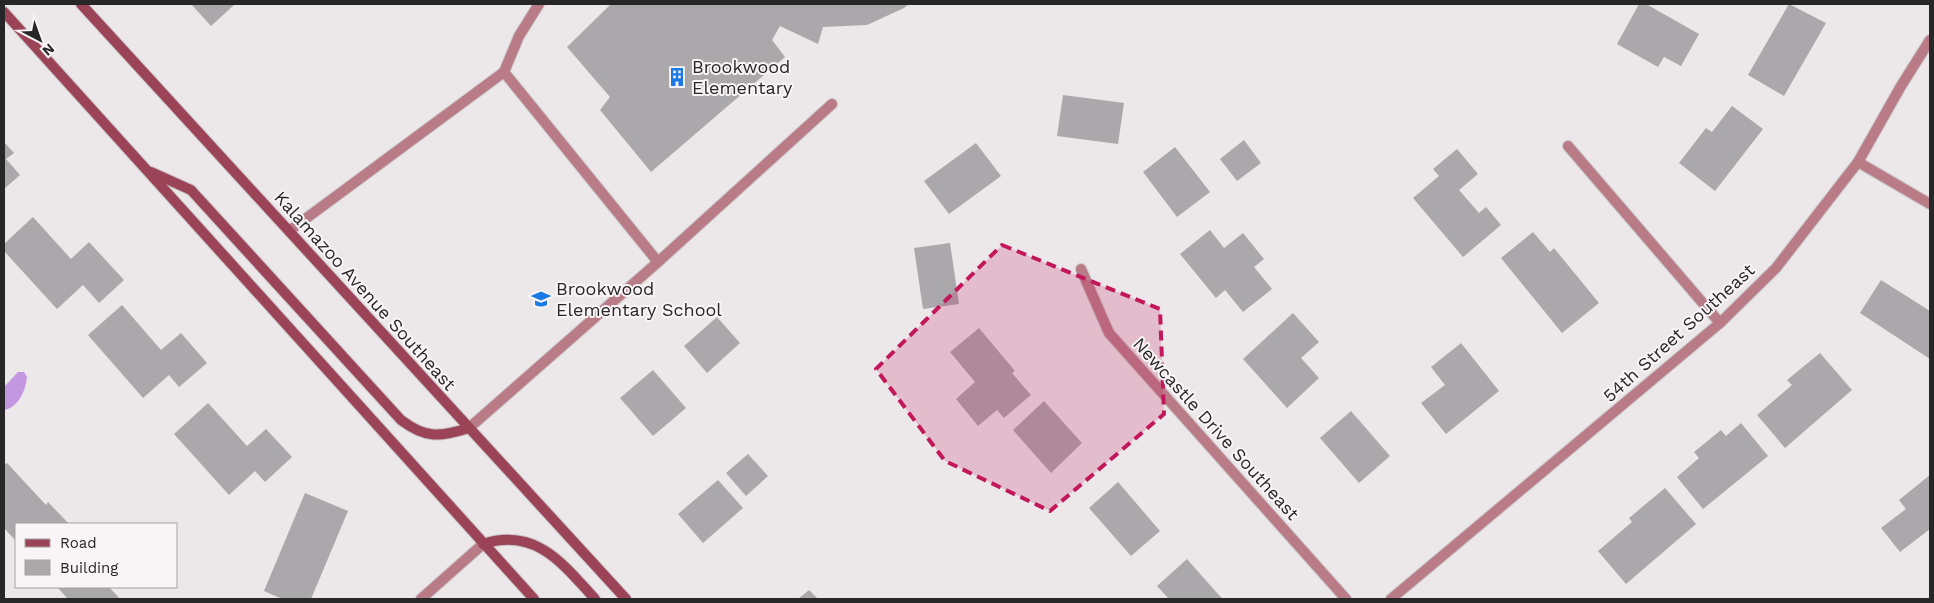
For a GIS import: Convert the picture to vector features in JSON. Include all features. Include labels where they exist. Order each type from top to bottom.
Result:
[{"type":"main road","name":"Kalamazoo Avenue Southeast","points":[[81,4],[626,599]]},
{"type":"main road","points":[[4,12],[534,599]]},
{"type":"main road","points":[[147,171],[191,190],[401,420],[414,430],[439,436],[469,428]]},
{"type":"main road","points":[[483,544],[498,539],[519,540],[534,544],[563,564],[595,599]]},
{"type":"street","points":[[289,231],[504,72],[519,36],[539,4]]},
{"type":"street","name":"54th Street Southeast","points":[[1391,599],[1720,323],[1776,268],[1858,162],[1901,86],[1930,40]]},
{"type":"street","points":[[504,72],[658,262]]},
{"type":"street","points":[[469,428],[658,262],[832,104]]},
{"type":"street","points":[[1568,146],[1720,323]]},
{"type":"street","points":[[1858,162],[1930,204]]},
{"type":"street","name":"Newcastle Drive Southeast","points":[[1081,269],[1108,333],[1346,599]]},
{"type":"street","points":[[421,599],[483,544]]},
{"type":"highlighted area","points":[[1002,245],[1160,309],[1164,414],[1050,511],[945,461],[876,369]]},
{"type":"shaded area","points":[[18,372],[24,372],[27,377],[25,387],[17,402],[9,409],[4,410],[4,387]]},
{"type":"building","points":[[191,4],[233,4],[234,5],[211,26]]},
{"type":"building","name":"Brookwood Elementary","points":[[611,4],[909,4],[867,25],[823,27],[818,44],[780,26],[772,40],[785,57],[651,172],[600,110],[610,97],[567,47]]},
{"type":"building","points":[[1639,4],[1646,4],[1699,34],[1681,66],[1664,57],[1658,67],[1617,44]]},
{"type":"building","points":[[1789,4],[1826,23],[1784,96],[1748,75]]},
{"type":"building","points":[[1063,95],[1124,103],[1118,144],[1057,136]]},
{"type":"building","points":[[1732,106],[1763,129],[1715,191],[1679,163],[1706,128],[1712,132]]},
{"type":"building","points":[[1244,140],[1261,163],[1237,181],[1220,159]]},
{"type":"building","points":[[4,142],[14,153],[6,159],[20,175],[4,189]]},
{"type":"building","points":[[976,143],[1001,176],[949,214],[924,181]]},
{"type":"building","points":[[1175,147],[1210,192],[1177,217],[1143,172]]},
{"type":"building","points":[[1457,149],[1478,174],[1459,190],[1479,213],[1486,207],[1501,225],[1463,257],[1413,198],[1439,176],[1433,169]]},
{"type":"building","points":[[33,217],[71,259],[89,242],[124,280],[99,303],[83,285],[57,309],[4,251],[4,244]]},
{"type":"building","points":[[1210,230],[1224,248],[1243,233],[1264,259],[1254,267],[1272,289],[1243,312],[1225,290],[1216,298],[1180,254]]},
{"type":"building","points":[[1533,232],[1550,252],[1554,248],[1599,303],[1562,333],[1501,258]]},
{"type":"building","points":[[950,243],[959,304],[923,309],[914,248]]},
{"type":"building","points":[[1881,280],[1930,311],[1930,359],[1860,313]]},
{"type":"building","points":[[122,305],[161,350],[181,333],[207,363],[179,387],[169,375],[143,398],[88,335]]},
{"type":"building","points":[[1293,313],[1319,342],[1301,358],[1319,378],[1287,408],[1243,359]]},
{"type":"building","points":[[717,317],[740,343],[707,373],[684,346]]},
{"type":"building","points":[[979,328],[1015,371],[1012,373],[1031,395],[1004,418],[997,410],[978,426],[956,399],[975,382],[950,352]]},
{"type":"building","points":[[1461,343],[1499,391],[1446,434],[1421,403],[1445,385],[1431,367]]},
{"type":"building","points":[[1820,353],[1852,390],[1785,448],[1757,415],[1792,385],[1787,380]]},
{"type":"building","points":[[653,370],[686,408],[653,436],[620,398]]},
{"type":"building","points":[[1044,401],[1082,443],[1051,473],[1013,430]]},
{"type":"building","points":[[208,403],[247,446],[266,429],[292,457],[265,482],[255,471],[229,495],[174,434]]},
{"type":"building","points":[[1351,411],[1390,456],[1359,483],[1320,438]]},
{"type":"building","points":[[1741,423],[1768,456],[1703,509],[1677,477],[1699,458],[1694,452],[1721,430],[1726,436]]},
{"type":"building","points":[[748,454],[768,476],[746,496],[726,473]]},
{"type":"building","points":[[7,463],[46,505],[48,502],[68,523],[15,523],[15,540],[4,528],[4,465]]},
{"type":"building","points":[[1930,475],[1930,529],[1900,552],[1881,528],[1906,509],[1899,500]]},
{"type":"building","points":[[718,480],[743,508],[703,543],[678,514]]},
{"type":"building","points":[[1118,482],[1160,531],[1131,556],[1089,508]]},
{"type":"building","points":[[1665,488],[1696,524],[1626,584],[1598,551],[1632,522],[1629,518]]},
{"type":"building","points":[[305,493],[348,511],[311,599],[282,599],[264,591]]},
{"type":"building","points":[[1187,559],[1223,599],[1169,599],[1157,586]]},
{"type":"building","points":[[58,588],[110,588],[120,599],[68,599]]},
{"type":"building","points":[[809,590],[818,599],[798,599]]},
{"type":"place","name":"Brookwood Elementary","points":[[677,77]]},
{"type":"place","name":"Brookwood Elementary School","points":[[541,299]]}]
